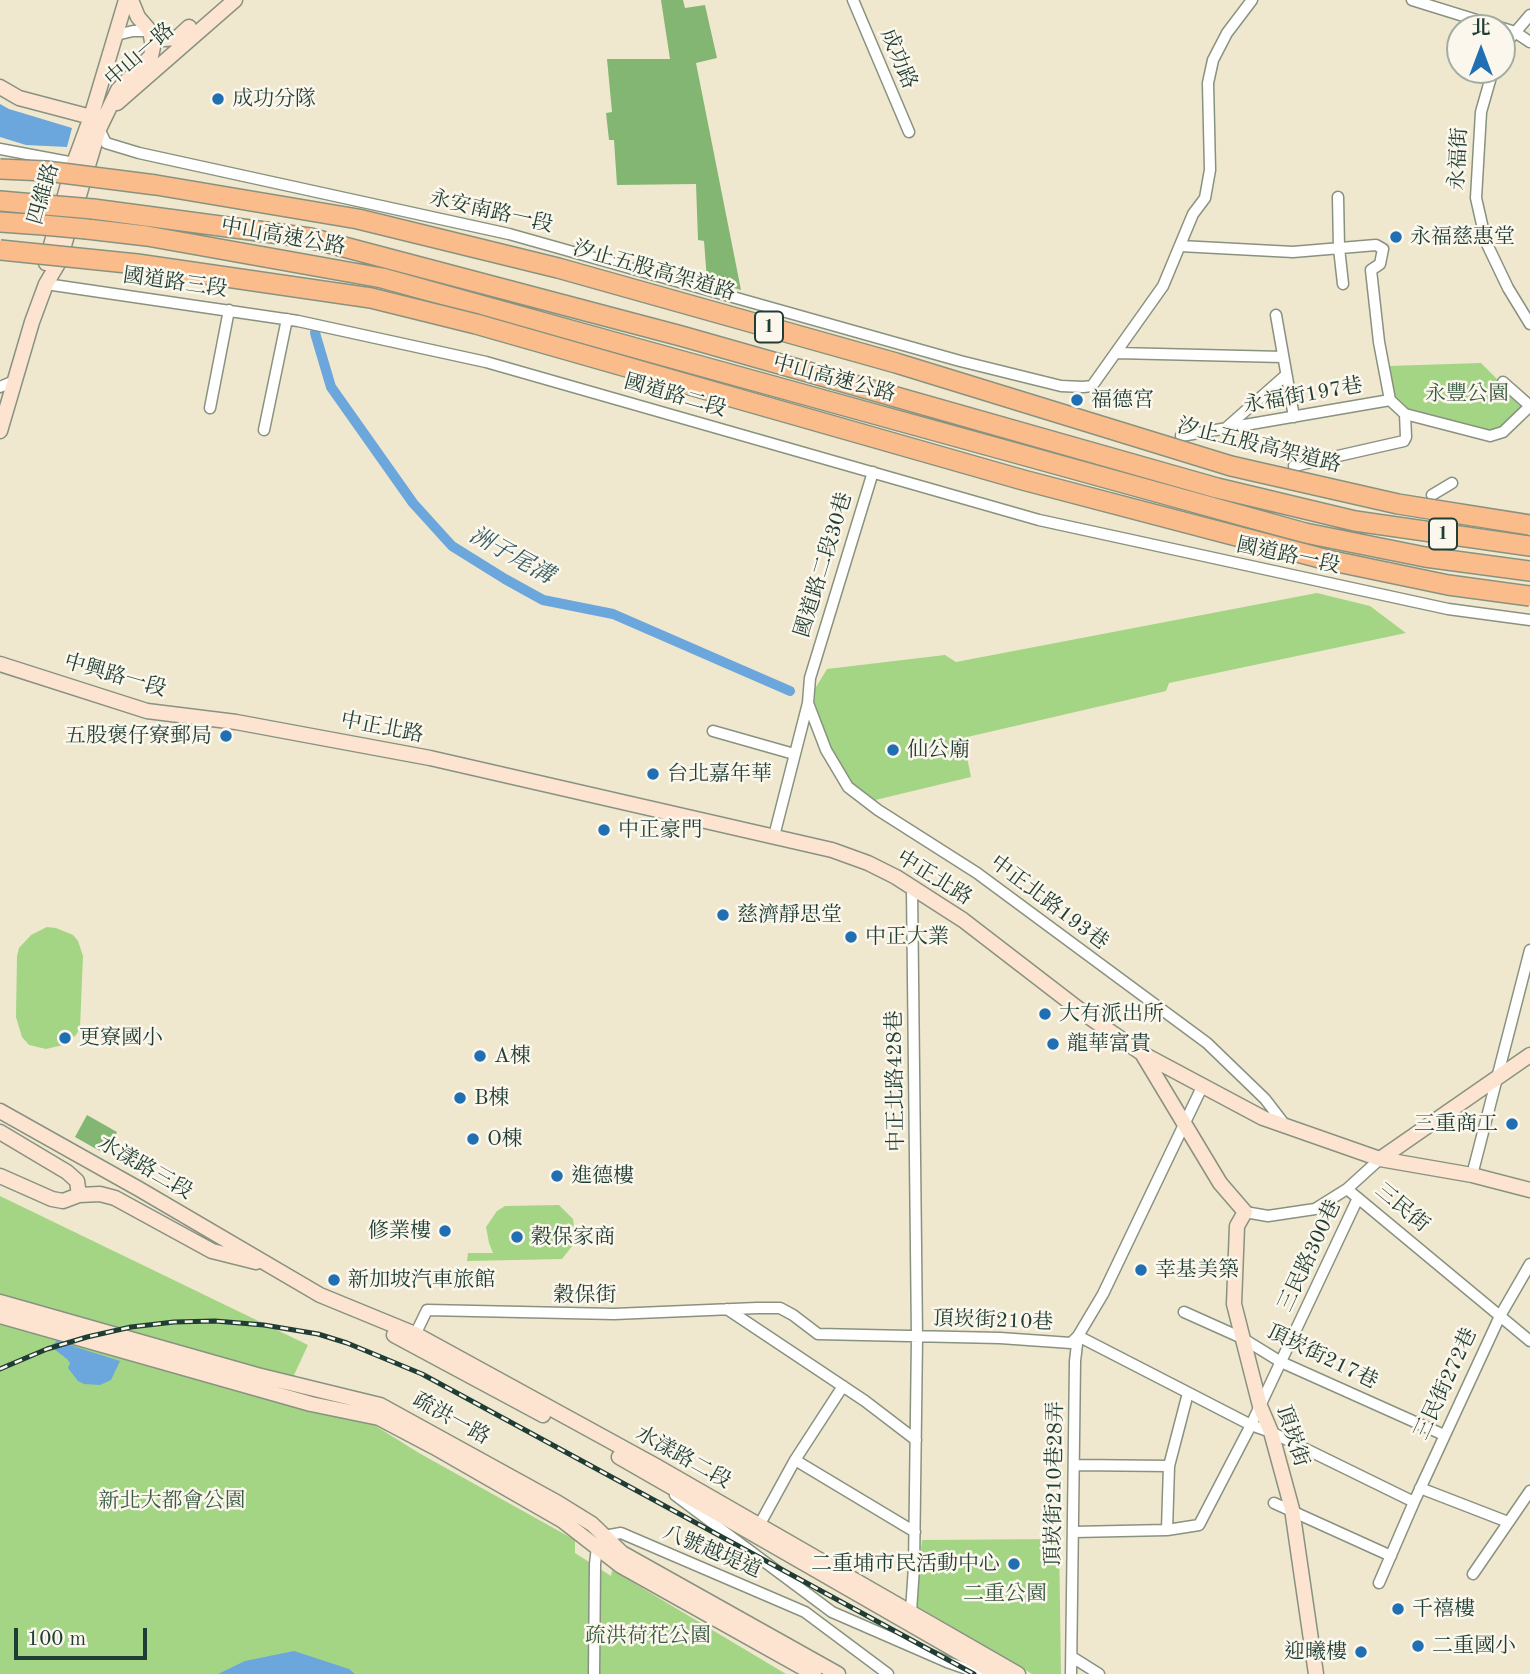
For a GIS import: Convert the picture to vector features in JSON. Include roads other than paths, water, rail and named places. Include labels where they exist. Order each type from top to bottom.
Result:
[{"type":"highway","name":"汐止五股高架道路","points":[[0,169],[46,171],[156,186],[358,219],[558,268],[727,315],[896,363],[1231,466],[1398,504],[1530,525]]},
{"type":"highway","name":"中山高速公路","points":[[0,201],[93,209],[310,238],[681,336],[1217,488],[1355,521],[1530,546]]},
{"type":"highway","name":"中山高速公路","points":[[0,222],[147,236],[382,278],[1305,533],[1424,557],[1530,571]]},
{"type":"highway","name":"1","points":[[0,250],[137,264],[371,298],[476,324],[1023,480],[1328,560],[1448,585],[1530,596]]},
{"type":"street","points":[[0,87],[19,98],[99,120],[125,0]]},
{"type":"street","name":"中山一路","points":[[131,0],[138,17],[150,31],[164,39],[177,38],[221,0]]},
{"type":"street","name":"中山一路","points":[[99,120],[234,0]]},
{"type":"street","name":"成功路","points":[[853,0],[909,132]]},
{"type":"street","points":[[1117,353],[1163,286],[1193,214],[1205,198],[1210,170],[1208,83],[1213,60],[1227,33],[1252,0]]},
{"type":"street","points":[[1412,0],[1457,14]]},
{"type":"street","points":[[1516,31],[1530,15]]},
{"type":"street","points":[[116,35],[150,31]]},
{"type":"street","name":"中山一路","points":[[99,120],[118,90],[151,56],[153,47],[150,31]]},
{"type":"street","name":"永福街","points":[[1489,84],[1481,112],[1476,198],[1486,242],[1508,288],[1529,321]]},
{"type":"street","name":"四維路","points":[[46,284],[46,262],[74,163],[99,120]]},
{"type":"street","name":"四維路","points":[[0,431],[46,284],[59,262],[99,120]]},
{"type":"street","name":"永安南路一段","points":[[99,120],[106,143],[139,153],[509,234],[960,361],[1061,386],[1092,386],[1117,353]]},
{"type":"street","points":[[0,149],[74,163]]},
{"type":"street","points":[[1338,197],[1343,284]]},
{"type":"street","points":[[1180,246],[1293,252],[1376,245],[1383,249],[1380,264],[1371,270],[1379,342],[1390,400],[1405,414],[1490,436],[1503,432],[1530,406],[1503,382]]},
{"type":"street","name":"國道路三段","points":[[46,284],[292,320]]},
{"type":"street","points":[[209,408],[229,310]]},
{"type":"street","points":[[1276,315],[1294,417]]},
{"type":"street","points":[[264,430],[292,320]]},
{"type":"street","name":"國道路二段","points":[[292,320],[486,362],[1039,520]]},
{"type":"street","points":[[1117,353],[1283,357]]},
{"type":"street","points":[[1224,430],[1286,375]]},
{"type":"street","points":[[0,387],[14,381]]},
{"type":"street","name":"永福街197巷","points":[[1181,436],[1390,400]]},
{"type":"street","points":[[1294,466],[1404,441],[1405,414]]},
{"type":"street","name":"國道路二段30巷","points":[[774,836],[808,703],[812,670],[873,472]]},
{"type":"street","points":[[1432,495],[1452,483]]},
{"type":"street","name":"國道路一段","points":[[1039,520],[1448,609],[1530,620]]},
{"type":"street","name":"中興路一段","points":[[0,664],[148,710],[263,726]]},
{"type":"street","name":"中正北路193巷","points":[[808,703],[826,750],[848,787],[878,810],[977,873],[1207,1043],[1265,1099],[1285,1125]]},
{"type":"street","name":"中正北路","points":[[263,726],[494,771],[832,850],[868,863],[896,877],[963,920],[1089,1017],[1143,1054],[1263,1118],[1350,1151],[1380,1159],[1472,1175],[1530,1189]]},
{"type":"street","points":[[713,731],[794,754]]},
{"type":"street","name":"中正北路428巷","points":[[911,1611],[920,1554],[915,1532],[917,1338],[912,888]]},
{"type":"street","points":[[1472,1175],[1530,950]]},
{"type":"street","points":[[1143,1054],[1220,1183],[1245,1212]]},
{"type":"street","points":[[1347,1189],[1380,1159],[1530,1055]]},
{"type":"street","points":[[1078,1336],[1103,1294],[1202,1087]]},
{"type":"street","name":"水漾路三段","points":[[0,1111],[268,1264]]},
{"type":"street","points":[[0,1132],[67,1171],[77,1181],[79,1195]]},
{"type":"street","points":[[0,1176],[52,1199],[64,1201],[79,1195],[100,1194],[115,1198],[212,1251],[268,1264]]},
{"type":"street","name":"三民街","points":[[1245,1212],[1268,1216],[1315,1209],[1347,1189],[1530,1341]]},
{"type":"street","name":"三民路300巷","points":[[1167,1530],[1199,1525],[1251,1425],[1358,1198]]},
{"type":"street","name":"頂崁街","points":[[1245,1212],[1237,1226],[1234,1304],[1260,1406],[1271,1432],[1292,1510],[1316,1674]]},
{"type":"street","name":"水漾路二段","points":[[268,1264],[320,1295],[413,1339],[757,1530],[997,1674]]},
{"type":"street","name":"三民街272巷","points":[[1379,1583],[1428,1468],[1500,1316],[1526,1279],[1530,1264]]},
{"type":"street","name":"疏洪一路","points":[[0,1302],[257,1375],[380,1405],[592,1524],[601,1542],[621,1566],[814,1674]]},
{"type":"street","name":"頂崁街210巷","points":[[780,1308],[818,1334],[1000,1338],[1071,1343],[1078,1336],[1251,1425],[1271,1432],[1414,1502]]},
{"type":"street","name":"穀保街","points":[[413,1339],[427,1310],[614,1314],[780,1308]]},
{"type":"street","points":[[727,1309],[843,1386],[916,1440]]},
{"type":"street","name":"頂崁街217巷","points":[[1184,1312],[1242,1338],[1281,1362],[1444,1436]]},
{"type":"street","name":"疏洪一路","points":[[0,1316],[311,1404],[379,1418],[838,1674]]},
{"type":"street","name":"頂崁街210巷28弄","points":[[1071,1674],[1075,1362],[1078,1336]]},
{"type":"street","name":"水漾路二段","points":[[413,1339],[639,1468],[911,1611],[1018,1674]]},
{"type":"street","points":[[757,1530],[794,1460],[843,1386]]},
{"type":"street","points":[[1074,1532],[1167,1530],[1169,1466],[1188,1393]]},
{"type":"street","points":[[794,1460],[915,1532]]},
{"type":"street","points":[[1075,1465],[1169,1466]]},
{"type":"street","name":"八號越堤道","points":[[639,1468],[832,1612],[981,1674]]},
{"type":"street","points":[[1420,1488],[1508,1522]]},
{"type":"street","points":[[1473,1574],[1530,1491]]},
{"type":"street","points":[[1274,1503],[1391,1556]]},
{"type":"street","name":"八號越堤道","points":[[601,1542],[621,1533],[804,1612],[888,1674]]},
{"type":"street","points":[[594,1674],[595,1564],[601,1542]]},
{"type":"street","points":[[804,1612],[811,1597]]},
{"type":"street","points":[[1072,1657],[1099,1674]]},
{"type":"water","points":[[0,104],[72,128],[67,147],[26,145],[0,137]]},
{"type":"water","points":[[57,1341],[120,1361],[111,1380],[100,1385],[78,1381],[68,1368],[70,1363],[67,1359],[54,1349],[52,1345]]},
{"type":"water","points":[[294,1651],[349,1669],[355,1674],[218,1674],[245,1661]]},
{"type":"waterway","name":"洲子尾溝","points":[[315,333],[331,387],[413,503],[452,546],[543,600],[613,614],[790,691]]},
{"type":"railway","points":[[0,1369],[47,1349],[87,1337],[131,1327],[174,1322],[215,1321],[264,1325],[318,1334],[347,1343],[422,1374],[974,1674]]},
{"type":"place","name":"成功分隊","points":[[218,99]]},
{"type":"place","name":"永福慈惠堂","points":[[1396,237]]},
{"type":"place","name":"福德宮","points":[[1077,400]]},
{"type":"place","name":"五股褒仔寮郵局","points":[[226,736]]},
{"type":"place","name":"仙公廟","points":[[893,750]]},
{"type":"place","name":"台北嘉年華","points":[[653,774]]},
{"type":"place","name":"中正豪門","points":[[604,830]]},
{"type":"place","name":"慈濟靜思堂","points":[[723,915]]},
{"type":"place","name":"中正大業","points":[[851,937]]},
{"type":"place","name":"大有派出所","points":[[1045,1014]]},
{"type":"place","name":"更寮國小","points":[[65,1038]]},
{"type":"place","name":"龍華富貴","points":[[1053,1044]]},
{"type":"place","name":"A棟","points":[[480,1056]]},
{"type":"place","name":"B棟","points":[[460,1098]]},
{"type":"place","name":"三重商工","points":[[1512,1124]]},
{"type":"place","name":"O棟","points":[[473,1139]]},
{"type":"place","name":"進德樓","points":[[557,1176]]},
{"type":"place","name":"修業樓","points":[[445,1231]]},
{"type":"place","name":"穀保家商","points":[[517,1237]]},
{"type":"place","name":"幸基美築","points":[[1141,1270]]},
{"type":"place","name":"新加坡汽車旅館","points":[[334,1280]]},
{"type":"place","name":"二重埔市民活動中心","points":[[1014,1564]]},
{"type":"place","name":"千禧樓","points":[[1398,1609]]},
{"type":"place","name":"二重國小","points":[[1418,1646]]},
{"type":"place","name":"迎曦樓","points":[[1361,1652]]},
{"type":"park label","name":"永豐公園","points":[[1467,394]]},
{"type":"park label","name":"新北大都會公園","points":[[172,1501]]},
{"type":"park label","name":"二重公園","points":[[1005,1594]]},
{"type":"park label","name":"疏洪荷花公園","points":[[648,1636]]}]
